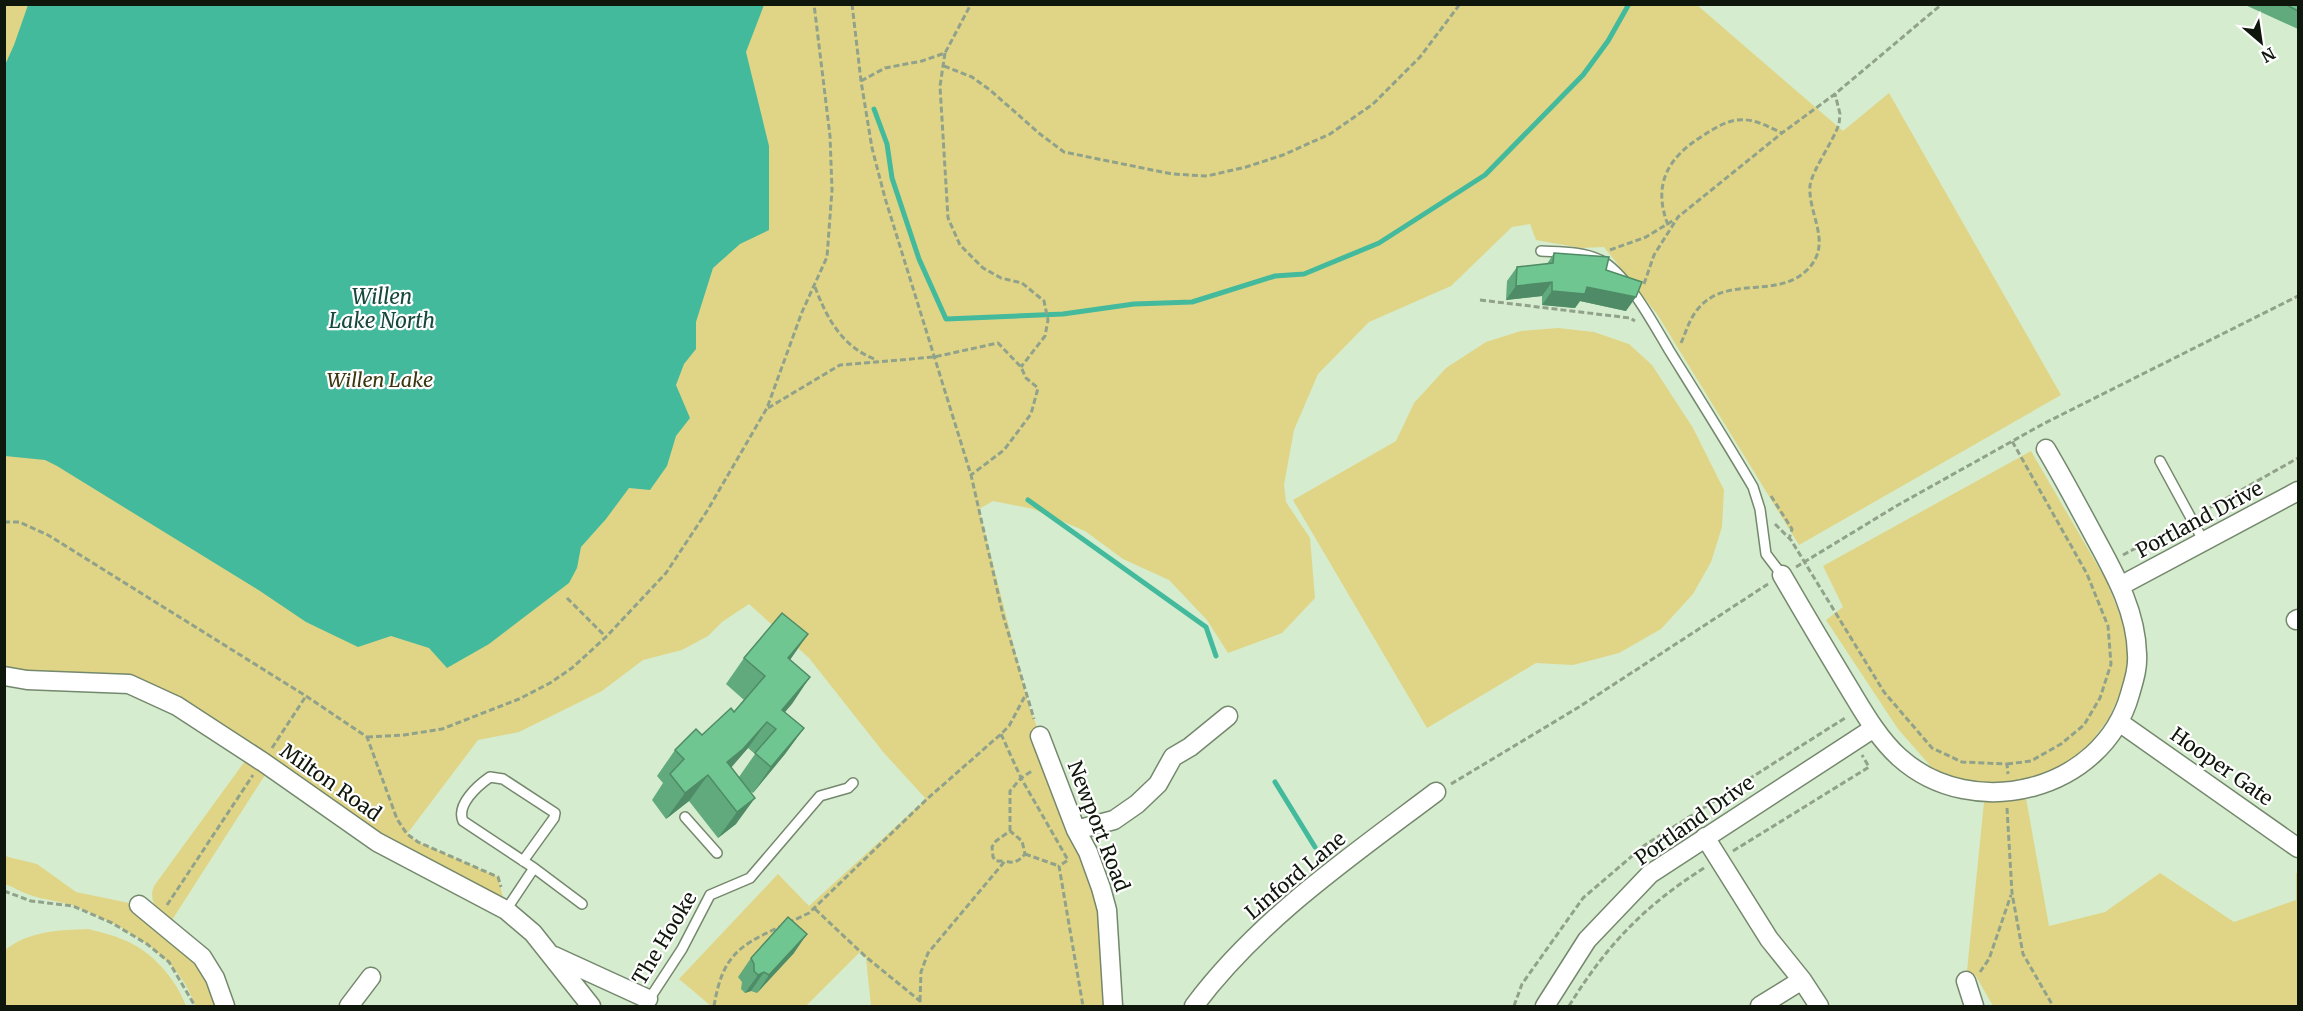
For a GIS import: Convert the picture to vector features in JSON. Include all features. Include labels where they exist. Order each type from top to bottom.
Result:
[{"type":"street","points":[[1782,575],[1874,728],[1899,757],[1930,778],[1961,789],[1988,794],[2024,790],[2065,775],[2096,752],[2119,722],[2128,703],[2136,671],[2137,655],[2133,619],[2120,586],[2046,448]]},
{"type":"street","name":"Portland Drive","points":[[2120,586],[2297,495]]},
{"type":"street","name":"Milton Road","points":[[4,676],[27,680],[129,684],[177,706],[263,762],[377,842],[506,909],[533,933],[591,1006]]},
{"type":"street","points":[[1076,830],[1114,820],[1137,804],[1158,784],[1173,757],[1190,747],[1228,716]]},
{"type":"street","name":"Hooper Gate","points":[[2119,722],[2298,848]]},
{"type":"street","name":"Portland Drive","points":[[1545,1006],[1587,940],[1650,874],[1874,728]]},
{"type":"street","name":"Newport Road","points":[[1040,736],[1076,830],[1088,852],[1107,910],[1113,1006]]},
{"type":"street","name":"Linford Lane","points":[[1194,1006],[1217,976],[1273,919],[1334,869],[1437,792]]},
{"type":"street","points":[[1705,837],[1769,939],[1802,980],[1819,1006]]},
{"type":"street","points":[[139,905],[202,957],[214,978],[225,1006]]},
{"type":"street","points":[[549,954],[648,1003]]},
{"type":"street","points":[[349,1006],[371,977]]},
{"type":"street","points":[[1760,1006],[1802,980]]},
{"type":"street","points":[[1966,981],[1974,1006]]},
{"type":"lane","points":[[1541,251],[1593,257],[1600,260],[1612,270],[1641,305],[1753,487],[1760,509],[1766,554],[1782,575]]},
{"type":"lane","points":[[2160,460],[2204,542]]},
{"type":"lane","points":[[523,861],[554,818],[555,813],[503,779],[490,777],[464,804],[460,816],[463,821],[523,861],[534,868],[582,904]]},
{"type":"lane","name":"The Hooke","points":[[648,1003],[682,949],[710,895],[750,878],[820,796],[848,788],[853,783]]},
{"type":"lane","points":[[685,817],[717,853]]},
{"type":"lane","points":[[506,909],[534,868]]},
{"type":"path","points":[[367,737],[404,735],[442,729],[488,712],[550,683],[572,668],[606,637],[666,573],[707,511],[767,408],[802,312],[827,257],[832,190],[830,136],[814,4]]},
{"type":"path","points":[[852,4],[872,147],[885,198],[971,475],[1003,615],[1025,696],[1040,736]]},
{"type":"path","points":[[971,4],[945,52],[940,86],[948,218],[960,245],[983,268],[1001,278],[1022,283],[1044,301],[1048,320],[1045,336],[1021,367]]},
{"type":"path","points":[[944,66],[972,77],[1064,152],[1172,174],[1207,176],[1283,155],[1330,134],[1373,104],[1420,57],[1460,4]]},
{"type":"path","points":[[1593,257],[1646,237],[1668,225],[1782,133],[1835,94],[1942,4]]},
{"type":"path","points":[[861,81],[885,68],[921,61],[945,52]]},
{"type":"path","points":[[1675,359],[1691,318],[1707,300],[1729,289],[1774,286],[1795,279],[1809,268],[1818,253],[1820,233],[1810,186],[1839,124],[1840,114],[1835,94]]},
{"type":"path","points":[[1668,225],[1662,202],[1662,188],[1666,174],[1680,153],[1714,128],[1738,120],[1760,123],[1782,133]]},
{"type":"path","points":[[1641,305],[1644,280],[1653,255],[1678,217]]},
{"type":"path","points":[[815,287],[827,315],[846,341],[858,351],[880,362]]},
{"type":"path","points":[[1437,792],[1579,707],[1782,575],[1898,506],[2012,441],[2298,296]]},
{"type":"path","points":[[1480,300],[1630,318],[1639,323]]},
{"type":"path","points":[[767,408],[840,365],[934,357],[998,343],[1021,367],[1026,378],[1038,388],[1031,414],[1004,450],[971,475]]},
{"type":"path","points":[[2007,764],[2031,761],[2061,744],[2084,726],[2100,698],[2111,664],[2108,626],[2087,574],[2012,441]]},
{"type":"path","points":[[1769,494],[1792,529],[1789,539]]},
{"type":"path","points":[[1760,509],[1789,539],[1804,563]]},
{"type":"path","points":[[4,522],[19,522],[48,535],[306,696],[367,737],[397,819],[407,834],[418,842],[498,877],[506,909]]},
{"type":"path","points":[[567,598],[606,637]]},
{"type":"path","points":[[159,920],[306,696]]},
{"type":"path","points":[[714,1006],[718,982],[724,969],[741,948],[756,938],[809,913],[927,799],[1009,726],[1025,696]]},
{"type":"path","points":[[1001,734],[1022,778],[1068,861],[1059,866],[1025,854]]},
{"type":"path","points":[[1010,831],[1010,791],[1032,771]]},
{"type":"path","points":[[1010,831],[1022,841],[1025,854]]},
{"type":"path","points":[[1010,831],[996,841],[992,847],[993,857],[996,861],[1013,863],[1025,854]]},
{"type":"path","points":[[920,1006],[921,972],[928,953],[1005,861]]},
{"type":"path","points":[[1059,866],[1083,1006]]},
{"type":"path","points":[[4,891],[31,902],[73,906],[112,923],[147,944],[170,962],[195,1006]]},
{"type":"path","points":[[1966,981],[1976,976],[1989,960],[2012,893]]},
{"type":"path","points":[[814,908],[866,957],[920,1001]]},
{"type":"green space","name":"Willen Lake","points":[[4,5],[1697,5],[1843,131],[1889,93],[2061,395],[1799,545],[1657,314],[1604,247],[1581,248],[1536,240],[1530,224],[1512,227],[1451,286],[1369,322],[1318,374],[1294,430],[1284,485],[1286,502],[1310,538],[1315,598],[1282,633],[1228,653],[1207,620],[1169,580],[1123,559],[1085,531],[1033,509],[993,501],[979,509],[1029,706],[1076,830],[1101,888],[1113,1006],[871,1006],[866,958],[860,952],[806,1006],[711,1006],[679,979],[778,874],[809,906],[926,799],[884,753],[809,658],[749,604],[722,622],[708,636],[682,650],[643,660],[602,691],[519,732],[478,740],[407,834],[418,842],[498,877],[506,910],[129,684],[5,678]]},
{"type":"green space","points":[[1558,328],[1594,332],[1629,344],[1652,365],[1693,428],[1724,490],[1722,527],[1711,562],[1693,594],[1661,629],[1619,653],[1573,665],[1536,663],[1427,728],[1293,500],[1396,441],[1414,403],[1446,368],[1486,342],[1521,331]]},
{"type":"green space","points":[[2031,451],[2106,580],[2128,635],[2127,666],[2121,690],[2109,718],[2092,741],[2066,764],[2015,785],[1975,784],[1934,770],[1898,729],[1826,620],[1843,607],[1823,566]]},
{"type":"green space","points":[[245,761],[265,775],[172,920],[153,902],[154,886]]},
{"type":"green space","points":[[2026,798],[2049,926],[2105,912],[2160,873],[2234,922],[2296,900],[2298,870],[2298,1006],[1993,1006],[1976,976],[1966,981],[1984,802]]},
{"type":"green space","points":[[4,854],[37,864],[76,892],[139,905],[202,957],[225,1006],[195,1006],[187,988],[163,957],[147,944],[111,922],[75,906],[35,897],[5,884]]},
{"type":"green space","points":[[88,929],[120,938],[144,951],[169,976],[186,1006],[5,1006],[5,950],[34,935]]},
{"type":"water","name":"Willen Lake North","points":[[28,5],[764,5],[746,52],[769,146],[769,230],[740,244],[713,268],[696,322],[696,349],[684,364],[676,385],[690,418],[676,436],[667,466],[650,490],[629,488],[581,547],[577,568],[569,583],[489,644],[447,668],[429,648],[391,636],[358,647],[306,622],[260,591],[57,466],[45,460],[5,456],[5,65]]},
{"type":"building","points":[[2285,4],[2298,4],[2298,11]]},
{"type":"building","points":[[1554,253],[1609,257],[1606,270],[1642,282],[1636,297],[1587,287],[1585,294],[1552,291],[1552,282],[1516,286],[1517,267],[1553,263]]},
{"type":"building","points":[[782,613],[808,634],[788,658],[810,677],[782,710],[804,728],[771,767],[755,753],[776,729],[767,722],[743,749],[727,762],[755,798],[737,812],[708,775],[685,793],[670,774],[684,759],[675,750],[696,729],[702,735],[731,708],[734,712],[765,676],[744,658]]},
{"type":"building","points":[[788,917],[807,934],[769,975],[764,972],[758,975],[754,971],[751,958]]},
{"type":"waterway","points":[[874,109],[887,144],[892,178],[919,259],[946,319],[1063,314],[1134,304],[1192,302],[1275,276],[1304,274],[1379,243],[1485,175],[1583,75],[1608,41],[1629,4]]},
{"type":"waterway","points":[[1028,500],[1206,627],[1216,656]]},
{"type":"waterway","points":[[1275,782],[1315,847]]}]
